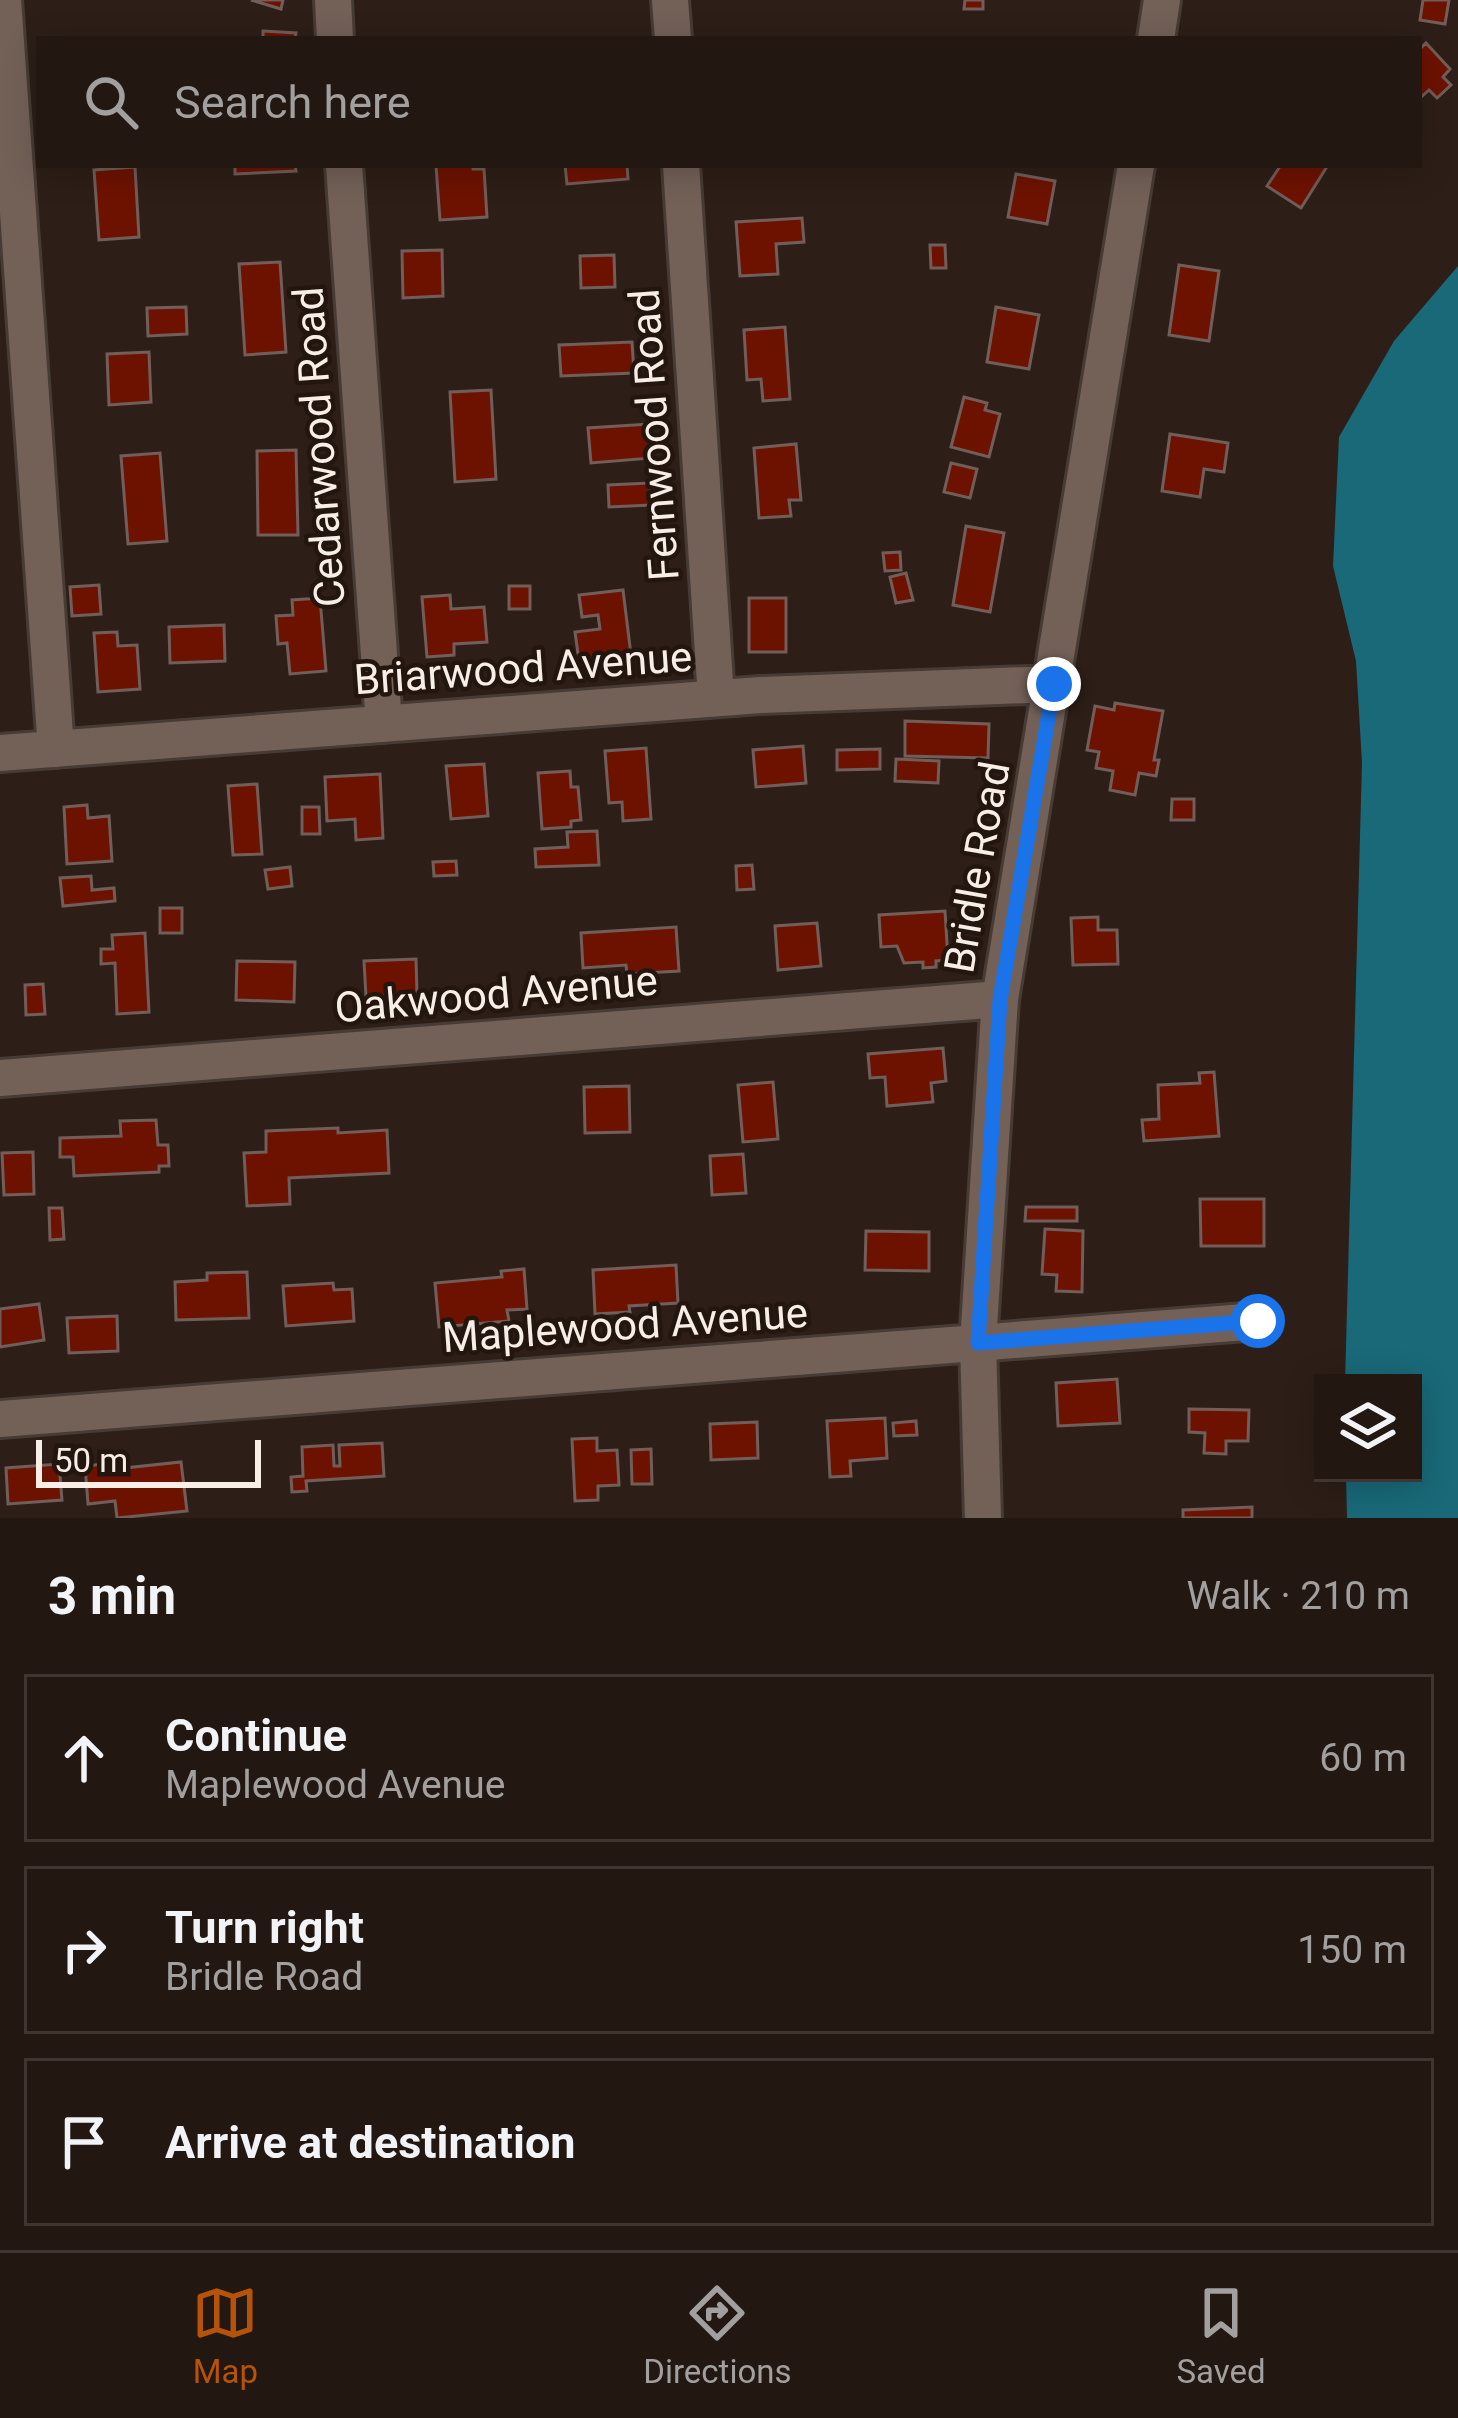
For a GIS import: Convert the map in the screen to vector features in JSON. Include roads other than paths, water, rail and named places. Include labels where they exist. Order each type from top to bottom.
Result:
[{"type":"street","points":[[2,0],[56,749]]},
{"type":"street","points":[[333,0],[335,36]]},
{"type":"street","points":[[670,0],[673,36]]},
{"type":"street","points":[[1156,36],[1162,0]]},
{"type":"street","name":"Cedarwood Road","points":[[344,168],[384,724]]},
{"type":"street","name":"Fernwood Road","points":[[681,168],[716,698]]},
{"type":"street","name":"Bridle Road","points":[[983,1518],[978,1343],[1000,1000],[1136,168]]},
{"type":"street","name":"Briarwood Avenue","points":[[0,753],[716,698],[1054,684]]},
{"type":"street","name":"Oakwood Avenue","points":[[0,1078],[1000,1000]]},
{"type":"street","name":"Maplewood Avenue","points":[[0,1419],[1258,1321]]},
{"type":"water","points":[[1458,266],[1458,1518],[1347,1518],[1346,1482],[1422,1482],[1422,1374],[1345,1374],[1362,763],[1356,661],[1333,566],[1339,437],[1394,341]]}]
